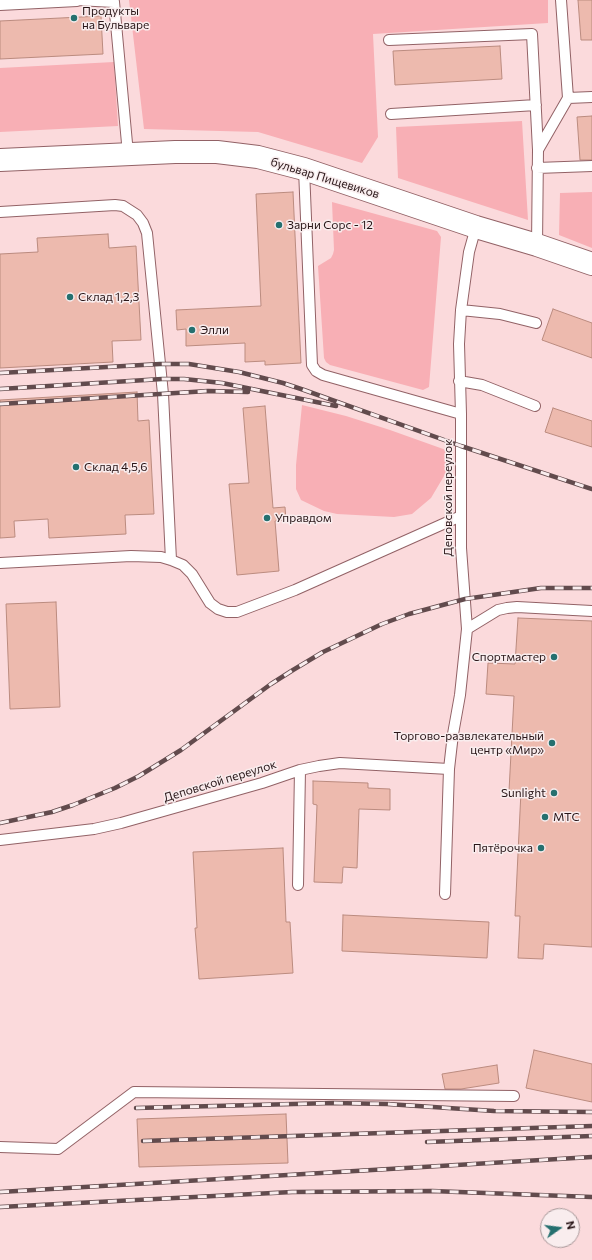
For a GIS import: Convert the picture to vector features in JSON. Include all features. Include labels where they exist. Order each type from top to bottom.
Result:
[{"type":"main road","name":"бульвар Пищевиков","points":[[0,160],[175,152],[217,152],[258,157],[304,169],[476,227],[537,245],[592,264]]},
{"type":"lane","points":[[0,5],[77,0],[114,2],[128,154]]},
{"type":"lane","points":[[538,150],[568,98],[561,0]]},
{"type":"lane","points":[[389,40],[532,34],[538,150],[537,245]]},
{"type":"lane","points":[[568,98],[592,96]]},
{"type":"lane","points":[[391,114],[536,105]]},
{"type":"lane","points":[[538,168],[592,166]]},
{"type":"lane","points":[[304,169],[312,366],[316,371],[323,375],[460,414]]},
{"type":"lane","points":[[0,212],[115,205],[123,206],[137,215],[143,223],[147,232],[163,394],[171,560]]},
{"type":"lane","name":"Деповской переулок","points":[[445,894],[449,769],[461,688],[467,629],[461,548],[459,344],[469,252],[476,227]]},
{"type":"lane","points":[[462,310],[500,314],[536,323]]},
{"type":"lane","points":[[459,381],[482,386],[535,406]]},
{"type":"lane","points":[[0,563],[131,556],[147,556],[171,560],[183,565],[192,574],[210,603],[218,609],[227,612],[236,612],[296,590],[461,516]]},
{"type":"lane","points":[[467,629],[498,610],[507,608],[592,611]]},
{"type":"lane","name":"Деповской переулок","points":[[0,840],[94,829],[121,823],[262,783],[300,770],[340,763],[449,769]]},
{"type":"lane","points":[[298,885],[300,770]]},
{"type":"lane","points":[[0,1147],[58,1149],[134,1092],[514,1096]]},
{"type":"shaded area","points":[[129,0],[548,0],[548,23],[373,34],[378,137],[362,163],[258,132],[144,129]]},
{"type":"shaded area","points":[[114,62],[118,126],[0,132],[0,68]]},
{"type":"shaded area","points":[[522,121],[528,220],[398,178],[396,127]]},
{"type":"shaded area","points":[[592,192],[592,248],[559,235],[560,193]]},
{"type":"shaded area","points":[[332,202],[437,231],[441,237],[429,387],[423,390],[330,365],[326,362],[324,358],[318,266],[331,258],[334,250]]},
{"type":"shaded area","points":[[302,405],[346,416],[446,450],[448,459],[447,471],[431,498],[412,514],[394,517],[337,514],[324,511],[301,500],[296,489],[296,465]]},
{"type":"building","points":[[578,0],[592,0],[592,40],[581,40]]},
{"type":"building","points":[[101,16],[103,54],[0,59],[0,21]]},
{"type":"building","points":[[500,46],[502,79],[395,85],[393,51]]},
{"type":"building","points":[[592,116],[592,160],[580,160],[577,117]]},
{"type":"building","points":[[293,192],[301,363],[265,365],[265,361],[245,362],[245,343],[186,346],[186,329],[177,330],[176,310],[261,306],[256,194]]},
{"type":"building","name":"Склад 1,2,3","points":[[108,234],[109,248],[136,246],[141,340],[112,341],[113,362],[0,368],[0,254],[38,252],[37,238]]},
{"type":"building","points":[[553,309],[592,323],[592,358],[542,340]]},
{"type":"building","name":"Склад 4,5,6","points":[[137,392],[138,421],[149,420],[154,514],[125,515],[126,534],[49,538],[48,519],[14,521],[15,537],[0,538],[0,400]]},
{"type":"building","points":[[265,406],[273,508],[285,507],[286,520],[275,521],[279,571],[237,575],[229,484],[249,483],[243,408]]},
{"type":"building","points":[[553,408],[592,421],[592,447],[545,432]]},
{"type":"building","points":[[56,602],[60,707],[10,709],[6,604]]},
{"type":"building","name":"Торгово-развлекательный центр «Мир»","points":[[518,618],[592,621],[592,947],[544,944],[543,959],[518,958],[520,916],[515,916],[521,791],[509,791],[514,696],[486,694],[488,663],[515,664]]},
{"type":"building","points":[[313,781],[368,783],[368,788],[390,789],[390,810],[359,809],[357,868],[343,867],[342,883],[314,882],[317,805],[313,804]]},
{"type":"building","points":[[283,848],[286,922],[290,922],[293,973],[199,979],[195,928],[197,928],[193,852]]},
{"type":"building","points":[[343,915],[489,922],[487,958],[342,951]]},
{"type":"building","points":[[534,1050],[592,1064],[592,1102],[526,1088]]},
{"type":"building","points":[[497,1065],[499,1083],[461,1089],[445,1089],[442,1074]]},
{"type":"building","points":[[286,1114],[288,1163],[139,1167],[137,1119]]},
{"type":"railway","points":[[0,373],[160,364],[189,364],[239,372],[283,383],[461,446],[592,489]]},
{"type":"railway","points":[[0,389],[184,379],[222,383],[336,406]]},
{"type":"railway","points":[[0,404],[208,391],[248,392]]},
{"type":"railway","points":[[0,823],[52,812],[73,805],[115,788],[139,776],[181,750],[271,684],[293,670],[323,652],[382,624],[409,614],[465,599],[541,588],[592,588]]},
{"type":"railway","points":[[136,1108],[333,1103],[387,1104],[494,1111],[592,1112]]},
{"type":"railway","points":[[143,1141],[592,1126]]},
{"type":"railway","points":[[427,1142],[592,1136]]},
{"type":"railway","points":[[0,1192],[592,1157]]},
{"type":"railway","points":[[0,1207],[292,1192],[432,1191],[592,1197]]},
{"type":"place","name":"Продукты на Бульваре","points":[[74,18]]},
{"type":"place","name":"Зарни Сорс - 12","points":[[279,225]]},
{"type":"place","name":"Склад 1,2,3","points":[[70,297]]},
{"type":"place","name":"Элли","points":[[192,330]]},
{"type":"place","name":"Склад 4,5,6","points":[[76,467]]},
{"type":"place","name":"Управдом","points":[[267,518]]},
{"type":"place","name":"Спортмастер","points":[[554,657]]},
{"type":"place","name":"Торгово-развлекательный центр «Мир»","points":[[552,743]]},
{"type":"place","name":"Sunlight","points":[[554,793]]},
{"type":"place","name":"МТС","points":[[545,817]]},
{"type":"place","name":"Пятёрочка","points":[[541,848]]}]
